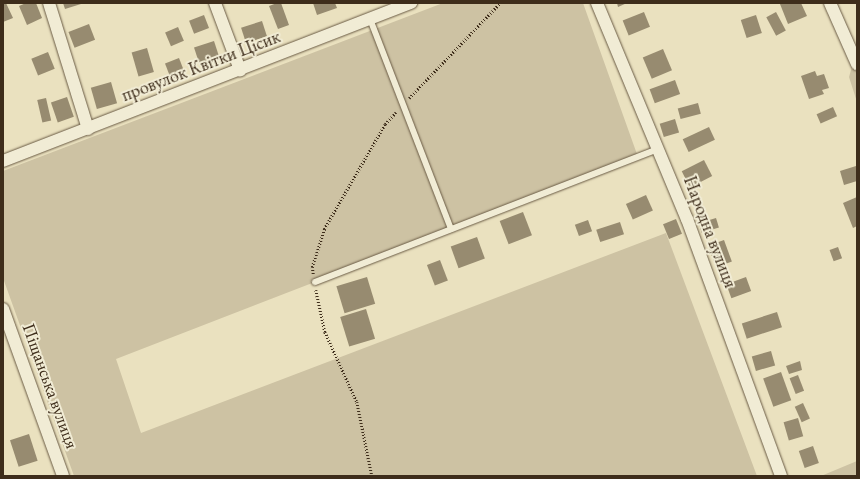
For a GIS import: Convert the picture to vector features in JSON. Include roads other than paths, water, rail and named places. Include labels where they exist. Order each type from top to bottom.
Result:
[{"type":"street","points":[[49,3],[88,129]]},
{"type":"street","points":[[215,3],[240,70]]},
{"type":"street","name":"провулок Квітки Цісик","points":[[3,161],[370,19],[393,6],[411,3]]},
{"type":"street","name":"Народна вулиця","points":[[598,3],[687,219],[781,476]]},
{"type":"street","points":[[830,3],[857,64]]},
{"type":"street","name":"Піщанська вулиця","points":[[3,309],[63,476]]},
{"type":"lane","points":[[370,19],[451,229]]},
{"type":"lane","points":[[315,282],[658,149]]}]
